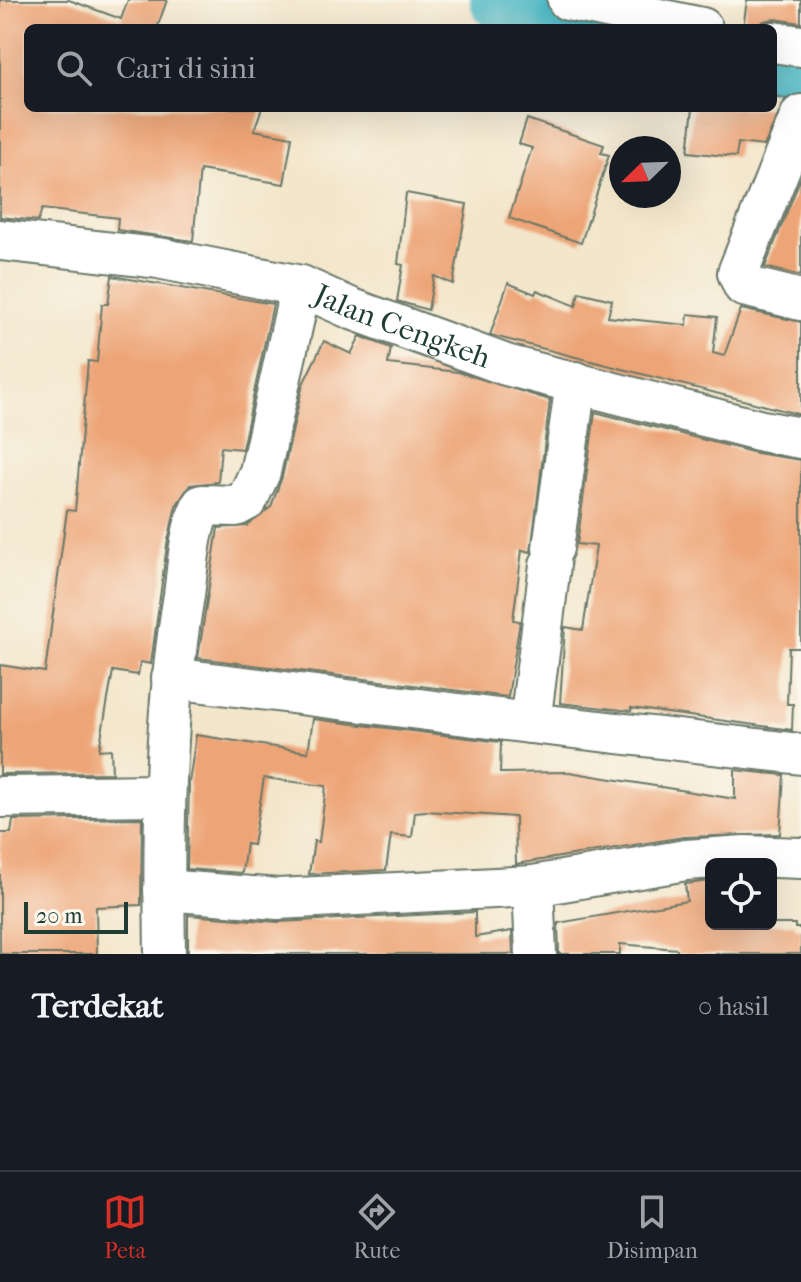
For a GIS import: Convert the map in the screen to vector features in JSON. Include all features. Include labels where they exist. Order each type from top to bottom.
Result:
[{"type":"street","points":[[568,0],[683,24]]},
{"type":"street","points":[[777,43],[801,46]]},
{"type":"street","points":[[801,115],[738,273],[744,286],[801,300]]},
{"type":"street","name":"Jalan Cengkeh","points":[[0,240],[158,258],[301,286],[476,355],[749,428],[801,438]]},
{"type":"street","points":[[165,954],[164,795],[172,678],[200,508],[204,504],[236,506],[251,495],[260,472],[301,286]]},
{"type":"street","points":[[530,723],[576,382]]},
{"type":"street","points":[[172,678],[801,754]]},
{"type":"street","points":[[0,797],[164,795]]},
{"type":"street","points":[[164,890],[278,899],[533,886],[686,860],[745,856],[801,858]]},
{"type":"street","points":[[533,886],[536,954]]},
{"type":"building","points":[[0,0],[69,0],[121,19],[128,0],[167,0],[158,24],[24,24],[24,112],[261,112],[254,130],[292,137],[284,184],[200,170],[193,241],[117,230],[118,218],[42,209],[38,221],[0,217]]},
{"type":"building","points":[[747,0],[801,0],[801,23],[775,19],[760,24],[744,24]]},
{"type":"building","points":[[777,97],[786,98],[764,146],[738,143],[736,157],[688,152],[693,112],[777,112]]},
{"type":"building","points":[[527,119],[604,145],[601,153],[609,155],[581,243],[509,218],[532,148],[519,144]]},
{"type":"building","points":[[801,177],[801,276],[765,267]]},
{"type":"building","points":[[406,193],[467,204],[453,284],[434,276],[428,310],[397,301],[403,265],[398,264]]},
{"type":"building","points":[[112,276],[273,304],[242,449],[221,447],[218,482],[190,485],[176,506],[167,545],[151,664],[140,662],[138,675],[113,671],[99,750],[111,749],[112,773],[0,774],[0,665],[45,672],[67,510],[75,511],[88,361],[97,362],[102,304],[108,304]]},
{"type":"building","points":[[508,283],[535,294],[537,290],[576,306],[579,292],[612,300],[608,317],[687,325],[688,314],[717,317],[713,353],[724,356],[741,309],[801,322],[801,415],[490,335]]},
{"type":"building","points":[[360,336],[391,348],[388,364],[458,372],[550,400],[531,552],[522,550],[513,620],[520,621],[508,697],[198,658],[218,528],[247,526],[271,507],[282,477],[303,384],[324,341],[351,354]]},
{"type":"building","points":[[595,412],[756,453],[801,460],[801,648],[789,648],[787,704],[793,704],[792,730],[631,708],[631,711],[560,703],[565,627],[583,630],[596,546],[577,544]]},
{"type":"building","points":[[313,719],[501,742],[500,773],[569,772],[735,799],[735,770],[784,775],[780,834],[684,837],[516,864],[515,817],[426,811],[415,812],[412,837],[391,835],[386,870],[309,874],[314,841],[319,842],[326,786],[264,778],[253,845],[246,844],[242,873],[187,869],[189,783],[196,735],[308,752]]},
{"type":"building","points":[[142,818],[141,905],[96,907],[97,954],[0,954],[0,833],[11,833],[13,820]]},
{"type":"building","points":[[705,882],[705,930],[777,930],[777,924],[795,924],[795,928],[801,928],[801,954],[677,954],[677,949],[620,944],[620,954],[559,954],[558,923],[687,901],[685,884]]},
{"type":"building","points":[[475,912],[475,937],[512,931],[513,954],[188,954],[188,915],[279,922]]},
{"type":"waterway","points":[[501,0],[577,24]]},
{"type":"waterway","points":[[777,61],[801,68]]}]
